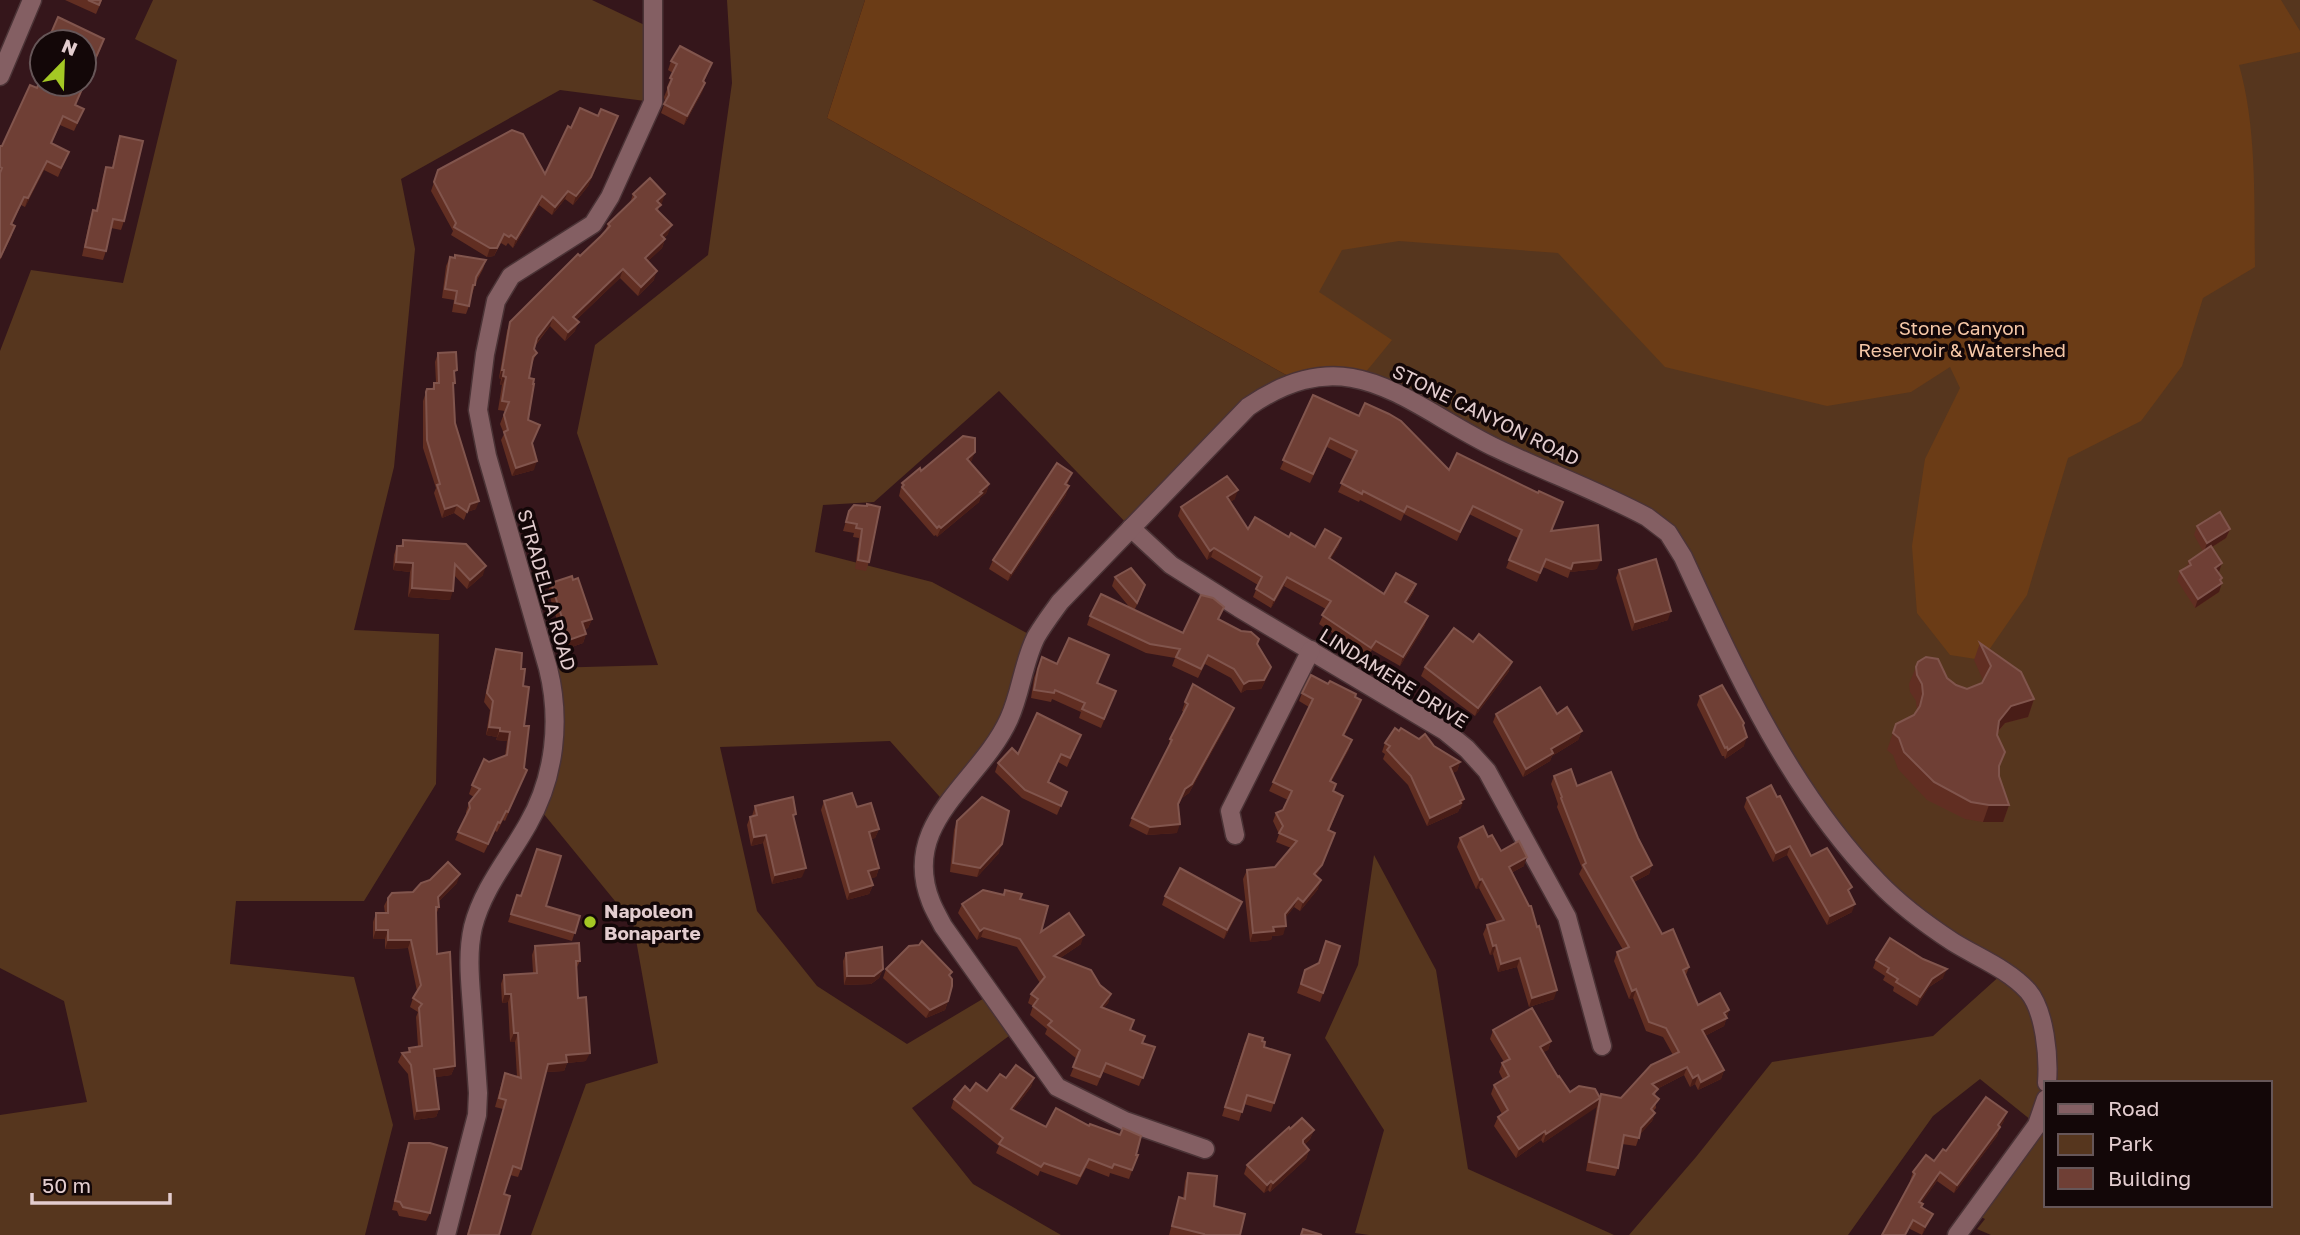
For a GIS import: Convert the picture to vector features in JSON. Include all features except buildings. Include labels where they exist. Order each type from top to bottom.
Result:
[{"type":"street","points":[[0,76],[32,0]]},
{"type":"street","name":"STRADELLA ROAD","points":[[446,1235],[477,1115],[478,1093],[469,970],[473,929],[488,890],[538,807],[551,759],[555,724],[554,699],[548,668],[487,456],[478,410],[485,354],[496,301],[511,276],[593,224],[610,197],[653,102],[653,0]]},
{"type":"street","name":"STONE CANYON ROAD","points":[[1205,1150],[1125,1121],[1057,1087],[943,926],[931,902],[923,868],[926,840],[939,816],[985,758],[1009,720],[1036,638],[1060,602],[1248,407],[1270,392],[1297,381],[1331,376],[1361,378],[1394,390],[1495,447],[1647,517],[1668,533],[1683,556],[1770,737],[1835,834],[1880,884],[1911,911],[1951,941],[2004,972],[2029,992],[2041,1017],[2048,1065],[2047,1081]]},
{"type":"street","name":"LINDAMERE DRIVE","points":[[1131,528],[1171,565],[1445,731],[1467,748],[1487,771],[1567,917],[1602,1046]]},
{"type":"street","points":[[1236,835],[1230,811],[1311,650]]},
{"type":"street","points":[[1957,1235],[2038,1125],[2044,1106]]},
{"type":"green space","points":[[153,0],[592,0],[653,29],[653,102],[560,90],[401,179],[415,249],[394,467],[354,630],[439,634],[436,784],[364,901],[236,901],[230,964],[354,977],[393,1125],[365,1235],[0,1235],[0,1115],[87,1102],[64,1001],[0,968],[0,351],[31,270],[123,283],[177,60],[135,39]]},
{"type":"green space","points":[[727,0],[865,0],[827,118],[1297,381],[1270,392],[1131,528],[999,391],[874,502],[823,505],[815,552],[932,582],[1036,638],[1009,720],[947,805],[890,741],[720,747],[757,911],[817,986],[907,1044],[991,994],[1017,1030],[912,1108],[973,1184],[1061,1235],[531,1235],[586,1084],[658,1063],[633,923],[538,807],[545,786],[548,668],[658,665],[577,433],[595,345],[708,255],[732,83]]},
{"type":"green space","points":[[865,0],[2281,0],[2300,31],[2300,52],[2239,65],[2252,139],[2255,267],[2203,298],[2182,366],[2141,421],[2068,458],[2027,595],[1982,660],[1950,655],[1917,613],[1912,546],[1925,459],[1960,388],[1950,367],[1911,392],[1827,406],[1665,367],[1558,253],[1399,241],[1342,250],[1319,292],[1392,340],[1361,378],[1297,381],[827,118]]},
{"type":"green space","name":"Stone Canyon Reservoir & Watershed","points":[[1007,0],[2300,0],[2300,1235],[1991,1235],[1977,1229],[1985,1219],[1973,1213],[2037,1125],[1980,1079],[1933,1116],[1848,1235],[1629,1235],[1772,1062],[1933,1036],[2003,973],[1951,941],[1835,834],[1668,533],[1361,378],[1370,366]]},
{"type":"green space","points":[[1374,855],[1436,970],[1468,1169],[1614,1235],[1355,1233],[1384,1130],[1325,1038],[1358,965]]},
{"type":"place","name":"Napoleon Bonaparte","points":[[590,922]]}]
